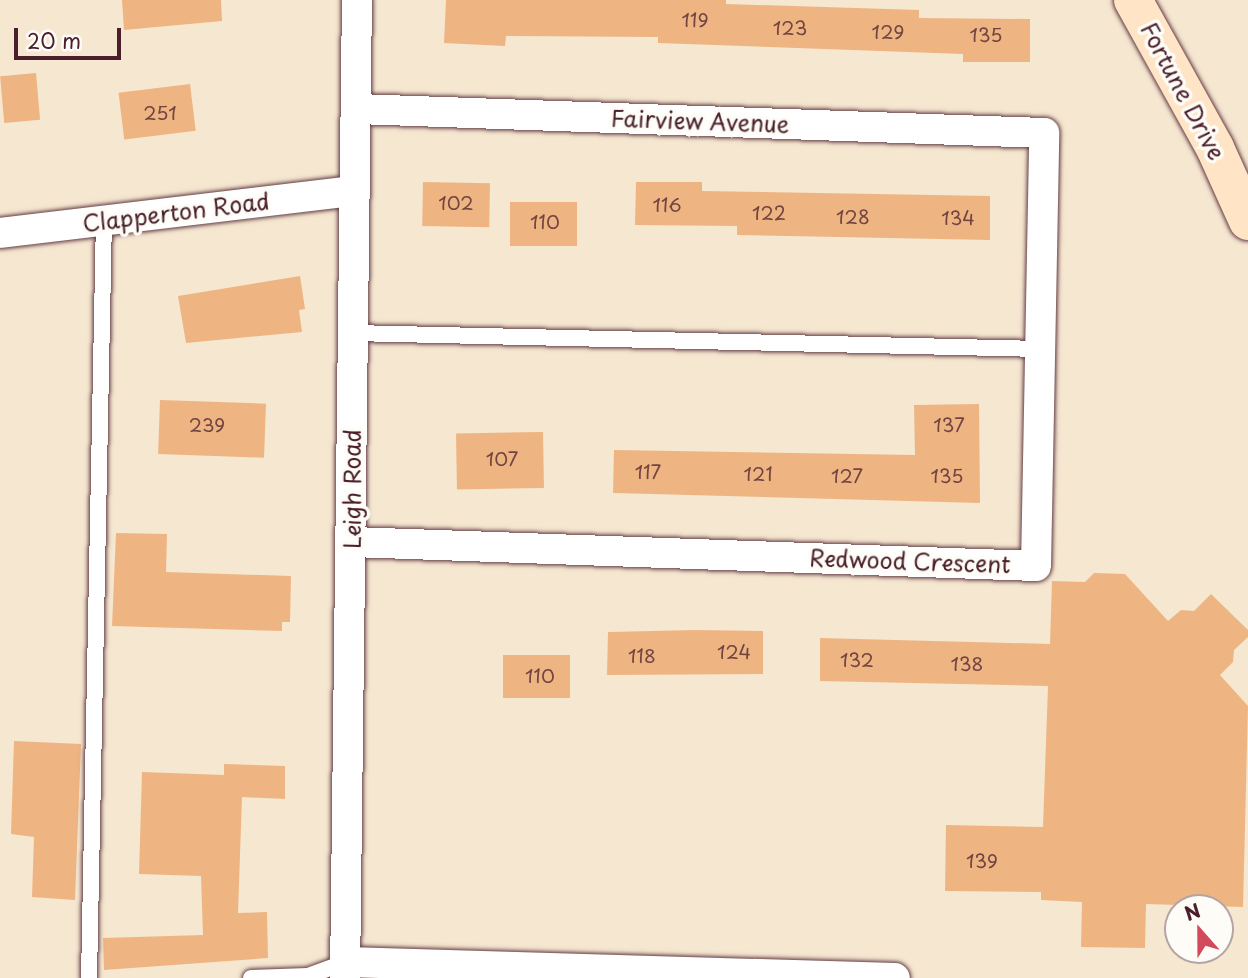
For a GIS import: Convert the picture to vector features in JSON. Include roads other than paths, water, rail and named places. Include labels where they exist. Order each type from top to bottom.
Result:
[{"type":"main road","name":"Fortune Drive","points":[[1133,0],[1215,148],[1248,221]]},
{"type":"street","name":"Leigh Road","points":[[346,970],[356,0]]},
{"type":"street","name":"Fairview Avenue","points":[[356,108],[1044,134]]},
{"type":"street","name":"Redwood Crescent","points":[[352,542],[1036,566],[1044,134]]},
{"type":"street","name":"Clapperton Road","points":[[0,233],[352,191]]},
{"type":"street","points":[[346,970],[895,978]]},
{"type":"lane","points":[[89,978],[104,220]]},
{"type":"lane","points":[[352,334],[1040,349]]},
{"type":"lane","points":[[251,978],[308,976],[346,970]]}]
